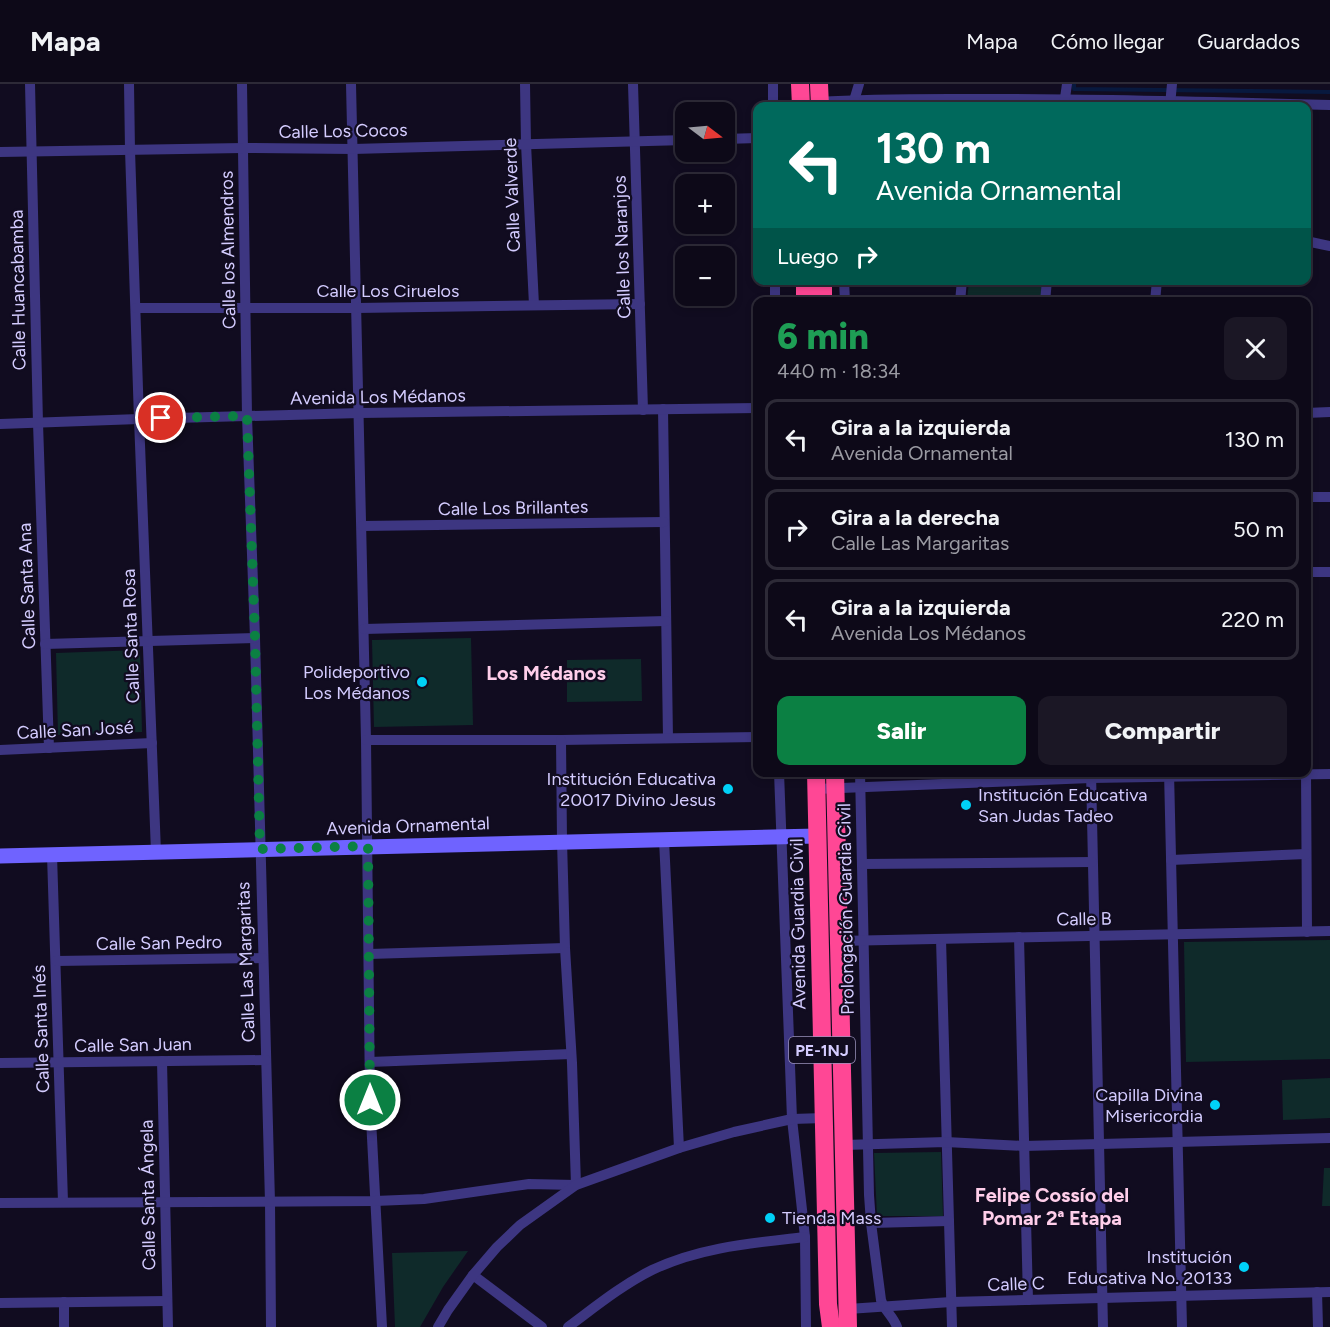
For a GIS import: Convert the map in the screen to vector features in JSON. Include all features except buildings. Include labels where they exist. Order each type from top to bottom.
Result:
[{"type":"highway","points":[[800,84],[801,102]]},
{"type":"highway","name":"PE-1NJ","points":[[835,780],[848,1318]]},
{"type":"highway","name":"Avenida Guardia Civil","points":[[816,781],[828,1304],[831,1327]]},
{"type":"street","name":"Calle Huancabamba","points":[[30,84],[38,423]]},
{"type":"street","name":"Calle Santa Rosa","points":[[129,84],[156,852]]},
{"type":"street","name":"Calle los Almendros","points":[[242,84],[247,416]]},
{"type":"street","points":[[351,84],[360,413],[370,1100],[382,1327]]},
{"type":"street","name":"Calle Valverde","points":[[525,84],[534,305]]},
{"type":"street","name":"Calle los Naranjos","points":[[633,84],[644,410]]},
{"type":"street","points":[[773,84],[773,102]]},
{"type":"street","points":[[854,102],[860,84]]},
{"type":"street","points":[[1065,102],[1067,84]]},
{"type":"street","points":[[1171,102],[1173,84]]},
{"type":"street","points":[[820,97],[848,102]]},
{"type":"street","points":[[1311,105],[1330,105]]},
{"type":"street","points":[[735,139],[753,138]]},
{"type":"street","name":"Calle Los Cocos","points":[[0,153],[243,148],[353,149],[675,140]]},
{"type":"street","points":[[1311,243],[1330,246]]},
{"type":"street","name":"Calle Los Ciruelos","points":[[136,308],[640,304]]},
{"type":"street","name":"Avenida Los Médanos","points":[[0,424],[360,413],[753,408]]},
{"type":"street","points":[[663,409],[668,738]]},
{"type":"street","points":[[1311,413],[1330,412]]},
{"type":"street","name":"Calle Las Margaritas","points":[[247,416],[270,1202],[271,1327]]},
{"type":"street","name":"Calle Santa Ana","points":[[38,423],[49,748]]},
{"type":"street","points":[[1311,497],[1330,497]]},
{"type":"street","name":"Calle Los Brillantes","points":[[362,526],[664,522]]},
{"type":"street","points":[[1311,572],[1330,572]]},
{"type":"street","points":[[364,629],[666,621]]},
{"type":"street","points":[[45,644],[255,638]]},
{"type":"street","points":[[366,740],[753,737]]},
{"type":"street","points":[[561,740],[565,948],[576,1185]]},
{"type":"street","name":"Calle San José","points":[[0,750],[152,743]]},
{"type":"street","points":[[1311,774],[1330,774]]},
{"type":"street","points":[[779,777],[792,1119],[805,1236],[806,1327]]},
{"type":"street","name":"Prolongación Guardia Civil","points":[[860,777],[870,1223],[876,1255],[878,1290],[883,1306],[890,1312],[897,1327]]},
{"type":"street","points":[[938,777],[939,784]]},
{"type":"street","points":[[816,781],[835,780],[860,788],[1057,777]]},
{"type":"street","points":[[1091,777],[1103,1327]]},
{"type":"street","points":[[1169,777],[1182,1327]]},
{"type":"street","points":[[1306,777],[1307,932]]},
{"type":"street","name":"Avenida Ornamental","points":[[0,856],[817,836]]},
{"type":"street","points":[[664,840],[679,1148]]},
{"type":"street","points":[[1171,860],[1306,854]]},
{"type":"street","name":"Calle Santa Inés","points":[[52,855],[63,1202]]},
{"type":"street","points":[[862,864],[1092,862]]},
{"type":"street","name":"Calle B","points":[[839,941],[1330,931]]},
{"type":"street","points":[[1019,937],[1028,1300]]},
{"type":"street","points":[[941,939],[952,1327]]},
{"type":"street","points":[[369,954],[565,948]]},
{"type":"street","name":"Calle San Pedro","points":[[56,961],[263,958]]},
{"type":"street","points":[[370,1062],[571,1054]]},
{"type":"street","name":"Calle San Juan","points":[[0,1064],[266,1060]]},
{"type":"street","name":"Calle Santa Ángela","points":[[162,1061],[168,1327]]},
{"type":"street","points":[[438,1327],[473,1275],[497,1247],[520,1225],[576,1185],[679,1148],[734,1132],[792,1119],[824,1118]]},
{"type":"street","points":[[844,1145],[946,1142],[1024,1146],[1330,1138]]},
{"type":"street","points":[[0,1203],[375,1201],[424,1199],[529,1184],[576,1185]]},
{"type":"street","points":[[870,1223],[949,1221]]},
{"type":"street","points":[[568,1327],[610,1296],[652,1270],[681,1258],[722,1247],[805,1236]]},
{"type":"street","points":[[473,1275],[542,1327]]},
{"type":"street","points":[[1317,1292],[1318,1327]]},
{"type":"street","name":"Calle C","points":[[848,1318],[883,1306],[951,1302],[1330,1292]]},
{"type":"street","points":[[0,1303],[167,1301]]},
{"type":"street","points":[[64,1302],[64,1327]]},
{"type":"green space","points":[[969,285],[1042,285],[1041,297],[967,297]]},
{"type":"green space","name":"Polideportivo Los Médanos","points":[[471,638],[473,725],[374,727],[372,640]]},
{"type":"green space","points":[[140,650],[142,732],[58,735],[56,653]]},
{"type":"green space","points":[[641,659],[642,701],[567,702],[567,660]]},
{"type":"green space","points":[[1330,940],[1330,1059],[1186,1062],[1184,942]]},
{"type":"green space","points":[[1330,1078],[1330,1118],[1283,1120],[1282,1080]]},
{"type":"green space","points":[[941,1152],[943,1216],[877,1216],[874,1153]]},
{"type":"green space","points":[[1324,1168],[1330,1168],[1330,1206],[1322,1206]]},
{"type":"green space","points":[[468,1251],[443,1287],[420,1327],[395,1327],[392,1253]]},
{"type":"waterway","points":[[1074,84],[1074,89],[1330,92]]},
{"type":"place","name":"Polideportivo Los Médanos","points":[[422,682]]},
{"type":"place","name":"Institución Educativa 20017 Divino Jesus","points":[[728,789]]},
{"type":"place","name":"Institución Educativa San Judas Tadeo","points":[[966,805]]},
{"type":"place","name":"Capilla Divina Misericordia","points":[[1215,1105]]},
{"type":"place","name":"Tienda Mass","points":[[770,1218]]},
{"type":"place","name":"Institución Educativa No. 20133","points":[[1244,1267]]},
{"type":"district","name":"Los Médanos","points":[[546,673]]},
{"type":"district","name":"Felipe Cossío del Pomar 2ª Etapa","points":[[1052,1206]]},
{"type":"route","points":[[161,418],[247,416],[260,849],[368,846],[370,1100]]}]
